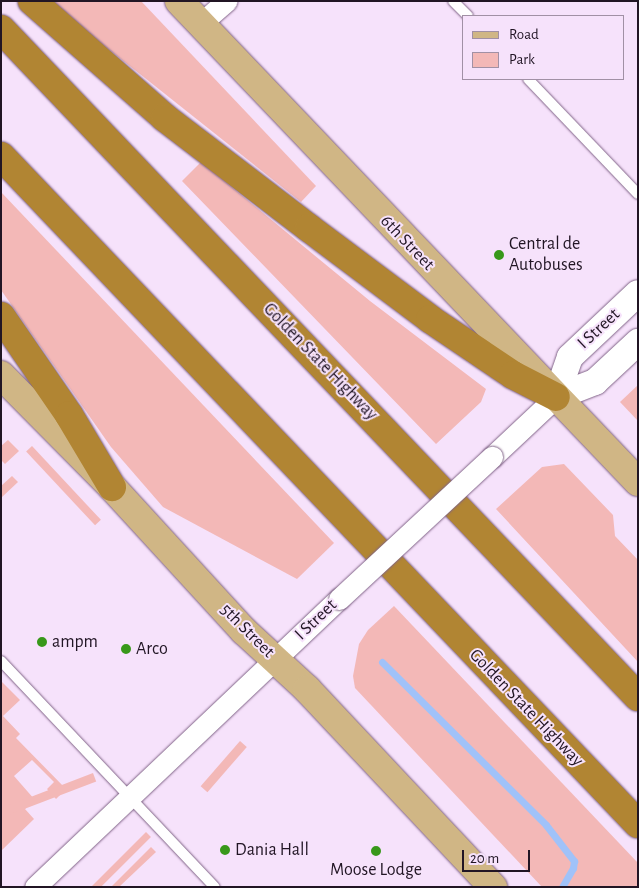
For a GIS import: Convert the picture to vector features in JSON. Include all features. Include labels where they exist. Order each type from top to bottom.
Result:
[{"type":"highway","points":[[32,1],[166,118],[309,228],[430,319],[513,375],[556,397]]},
{"type":"highway","name":"Golden State Highway","points":[[1,29],[638,697]]},
{"type":"highway","name":"Golden State Highway","points":[[1,156],[638,824]]},
{"type":"highway","points":[[1,316],[68,415],[112,487]]},
{"type":"main road","name":"6th Street","points":[[179,1],[638,482]]},
{"type":"main road","name":"5th Street","points":[[1,375],[112,487],[244,631],[307,689],[493,887]]},
{"type":"street","points":[[200,24],[226,1]]},
{"type":"street","name":"I Street","points":[[556,397],[570,357],[638,294]]},
{"type":"street","name":"I Street","points":[[35,887],[132,797],[275,659],[556,397],[595,382],[638,342]]},
{"type":"lane","points":[[453,1],[467,15]]},
{"type":"lane","points":[[529,80],[638,194]]},
{"type":"lane","points":[[1,661],[132,797],[215,887]]},
{"type":"green space","points":[[48,1],[141,1],[316,186],[301,202]]},
{"type":"green space","points":[[201,162],[370,301],[486,389],[481,402],[436,444],[182,181]]},
{"type":"green space","points":[[1,192],[334,543],[297,579],[163,507],[111,447],[1,290]]},
{"type":"green space","points":[[638,385],[638,421],[620,402]]},
{"type":"green space","points":[[8,440],[19,451],[5,464],[1,460],[1,446]]},
{"type":"green space","points":[[32,446],[101,520],[95,525],[26,451]]},
{"type":"green space","points":[[564,464],[613,515],[615,536],[638,560],[638,662],[496,509],[542,467]]},
{"type":"green space","points":[[12,476],[18,482],[1,498],[1,486]]},
{"type":"green space","points":[[394,606],[638,863],[638,887],[542,887],[355,688],[353,676],[359,644],[368,630]]},
{"type":"green space","points":[[1,681],[20,700],[3,716],[20,734],[16,738],[66,789],[56,799],[47,789],[54,782],[32,760],[14,776],[35,800],[25,809],[34,819],[1,851]]},
{"type":"green space","points":[[240,741],[247,747],[207,792],[201,786]]},
{"type":"green space","points":[[93,773],[96,781],[1,818],[1,808]]},
{"type":"green space","points":[[146,832],[151,837],[101,887],[91,887]]},
{"type":"green space","points":[[151,847],[156,852],[119,887],[111,887]]},
{"type":"waterway","points":[[382,662],[546,825],[574,861],[573,868],[562,887]]},
{"type":"place","name":"Central de Autobuses","points":[[499,255]]},
{"type":"place","name":"ampm","points":[[42,642]]},
{"type":"place","name":"Arco","points":[[126,649]]},
{"type":"place","name":"Dania Hall","points":[[225,850]]},
{"type":"place","name":"Moose Lodge","points":[[376,851]]}]
